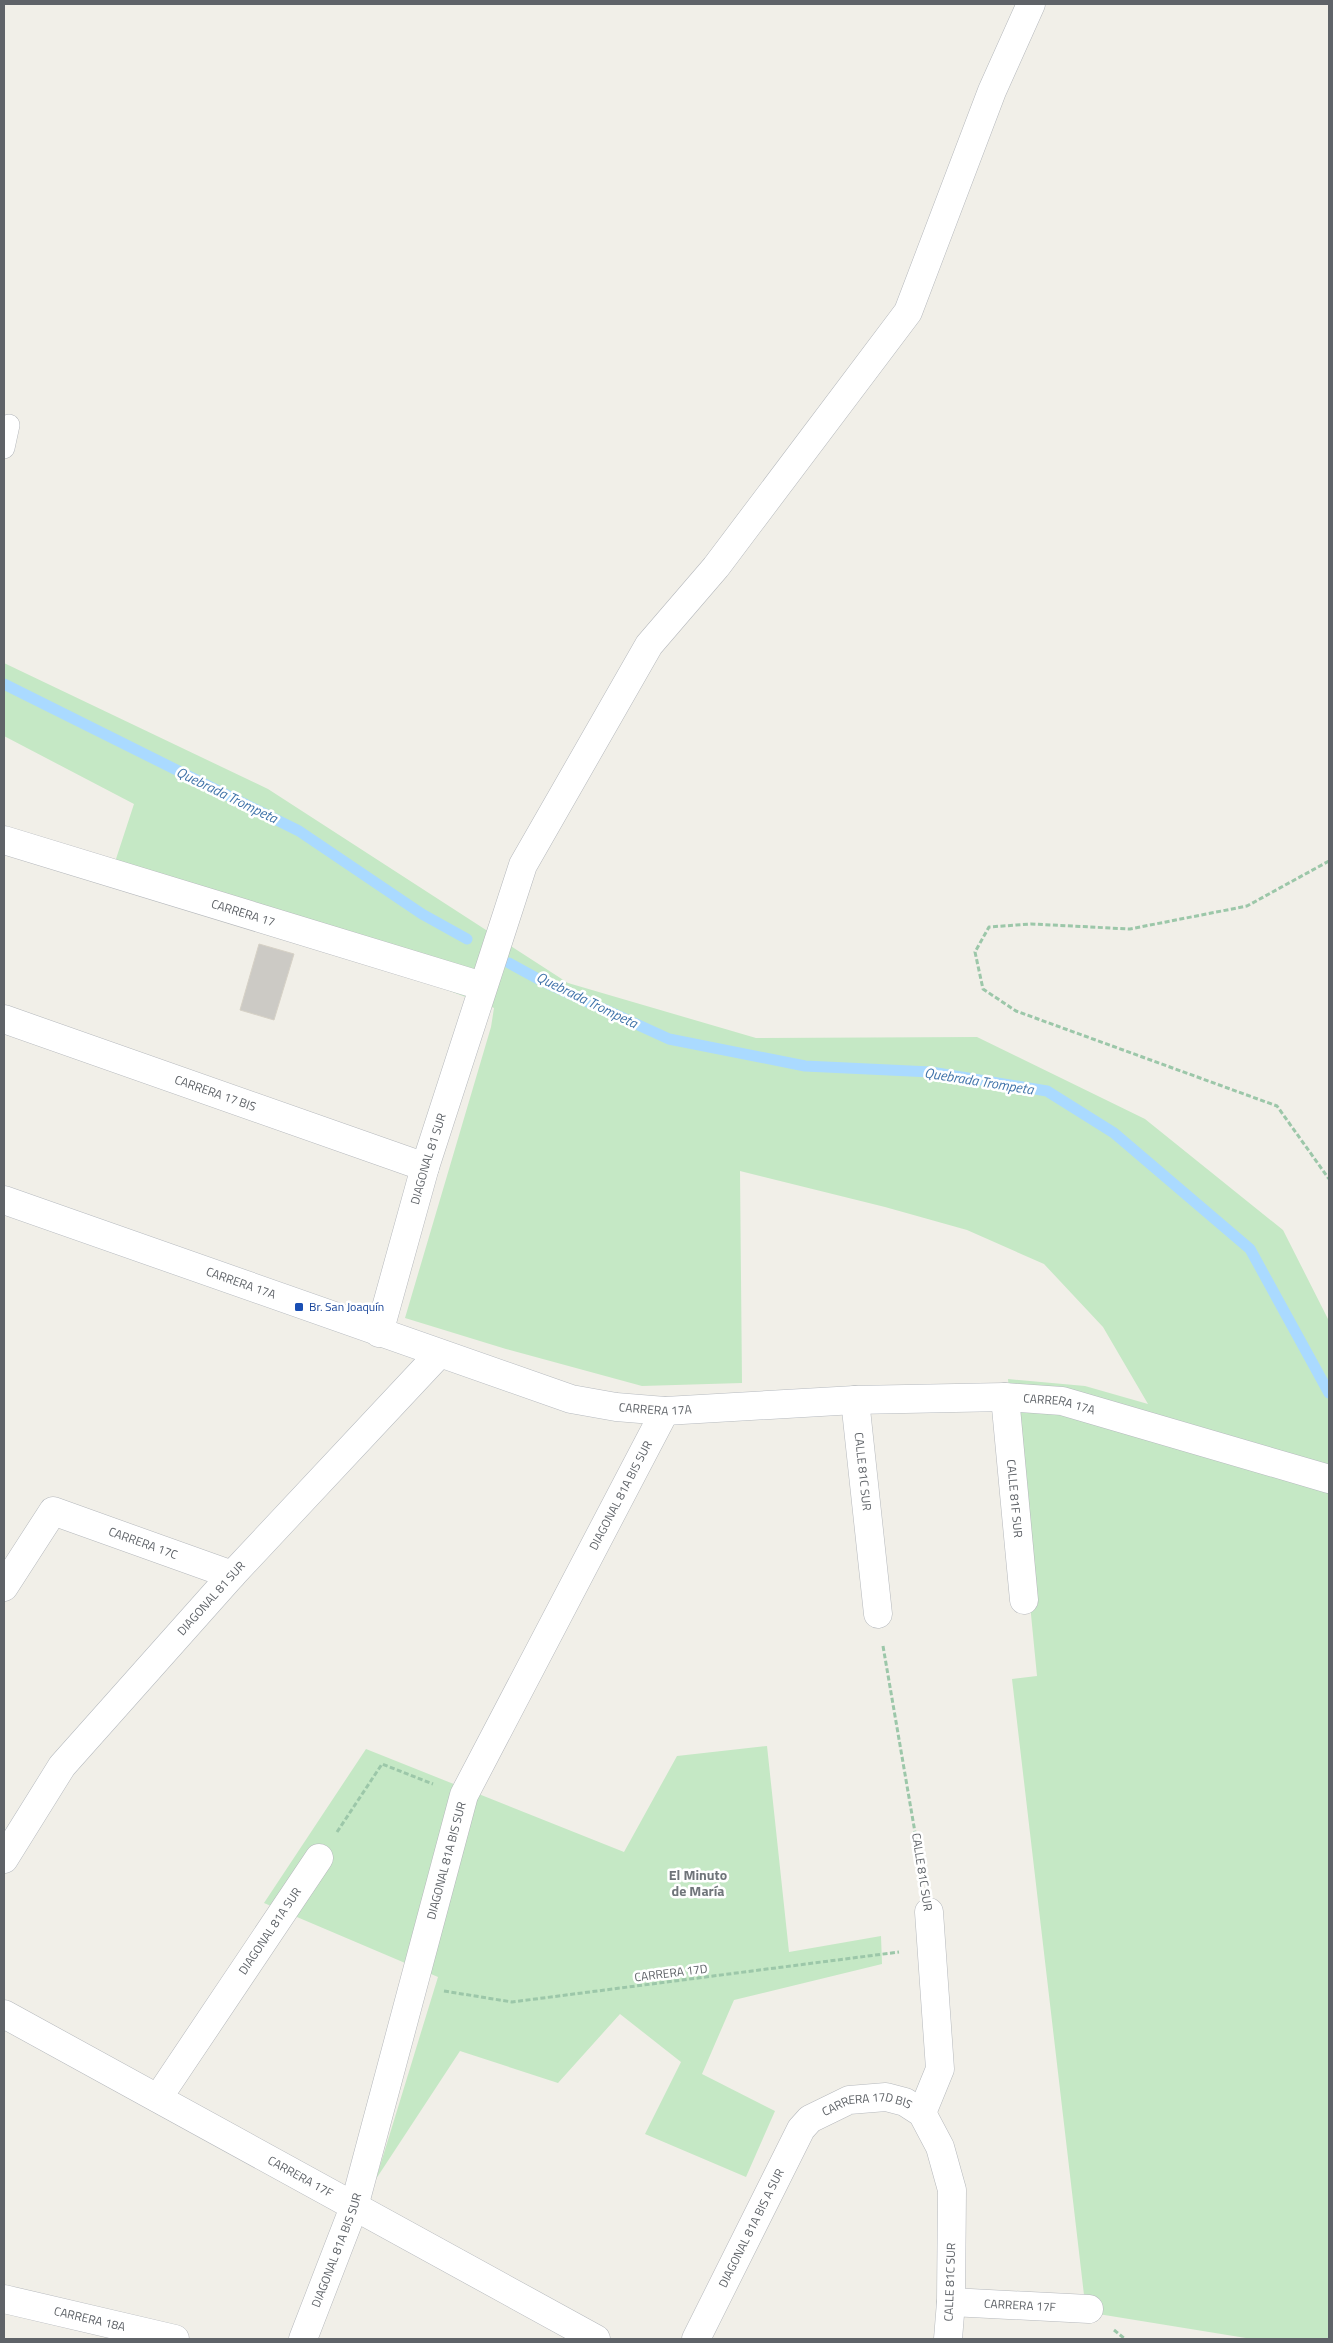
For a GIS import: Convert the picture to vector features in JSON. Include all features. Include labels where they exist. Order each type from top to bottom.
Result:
[{"type":"street","name":"DIAGONAL 81 SUR","points":[[379,1334],[425,1167],[482,986],[523,865],[649,645],[716,567],[908,312],[992,91],[1032,4]]},
{"type":"street","name":"CARRERA 17","points":[[4,840],[482,986]]},
{"type":"street","name":"CARRERA 17 BIS","points":[[4,1019],[425,1167]]},
{"type":"street","name":"CARRERA 17A","points":[[4,1200],[379,1334],[571,1399],[616,1407],[665,1411],[856,1400],[1005,1397],[1062,1401],[1327,1482]]},
{"type":"street","name":"DIAGONAL 81 SUR","points":[[4,1859],[62,1766],[232,1575],[439,1354]]},
{"type":"street","name":"CALLE 81F SUR","points":[[1005,1397],[1024,1600]]},
{"type":"street","name":"CALLE 81C SUR","points":[[856,1400],[878,1614]]},
{"type":"street","name":"DIAGONAL 81A BIS SUR","points":[[303,2339],[354,2207],[464,1796],[665,1411]]},
{"type":"street","name":"CARRERA 17C","points":[[4,1587],[53,1511],[232,1575]]},
{"type":"street","name":"DIAGONAL 81A SUR","points":[[158,2098],[319,1858]]},
{"type":"street","name":"CALLE 81C SUR","points":[[929,1912],[940,2069],[936,2085],[922,2113],[940,2147],[952,2190],[951,2302],[948,2339]]},
{"type":"street","name":"CARRERA 17F","points":[[4,2014],[596,2339]]},
{"type":"street","name":"CARRERA 17D BIS","points":[[810,2119],[849,2100],[886,2097],[905,2102],[922,2113]]},
{"type":"street","name":"DIAGONAL 81A BIS A SUR","points":[[696,2339],[794,2140],[810,2119]]},
{"type":"street","name":"CARRERA 18A","points":[[4,2299],[147,2335],[175,2339]]},
{"type":"street","name":"CARRERA 17F","points":[[951,2302],[1089,2309]]},
{"type":"lane","points":[[4,448],[9,425]]},
{"type":"path","points":[[1329,861],[1247,906],[1130,929],[1031,924],[989,927],[975,952],[983,988],[1016,1011],[1277,1106],[1329,1179]]},
{"type":"path","name":"CALLE 81C SUR","points":[[878,1614],[929,1912]]},
{"type":"path","points":[[319,1858],[382,1764],[464,1796]]},
{"type":"path","name":"CARRERA 17D","points":[[413,1986],[512,2002],[932,1948]]},
{"type":"green space","points":[[4,663],[268,789],[568,983],[756,1038],[977,1037],[1145,1119],[1283,1230],[1329,1321],[1329,2339],[1252,2339],[1086,2312],[1012,1679],[1037,1676],[1008,1379],[1085,1386],[1148,1404],[1103,1327],[1044,1264],[967,1230],[885,1207],[740,1171],[742,1383],[642,1386],[506,1349],[405,1318],[491,1027],[494,1008],[115,862],[134,804],[4,736]]},
{"type":"green space","points":[[767,1746],[789,1952],[881,1936],[882,1964],[734,2000],[702,2074],[775,2111],[746,2177],[645,2134],[681,2062],[620,2014],[558,2083],[460,2051],[376,2179],[438,1977],[264,1903],[366,1749],[624,1852],[677,1756]]},
{"type":"building","points":[[259,944],[294,954],[274,1020],[240,1010]]},
{"type":"waterway","name":"Quebrada Trompeta","points":[[4,684],[299,831],[422,914],[467,939]]},
{"type":"waterway","name":"Quebrada Trompeta","points":[[509,963],[540,980],[669,1039],[805,1066],[931,1072],[1047,1091],[1114,1133],[1250,1249],[1329,1393]]},
{"type":"place","name":"Br. San Joaquín","points":[[299,1307]]},
{"type":"district","name":"El Minuto de María","points":[[698,1884]]}]
